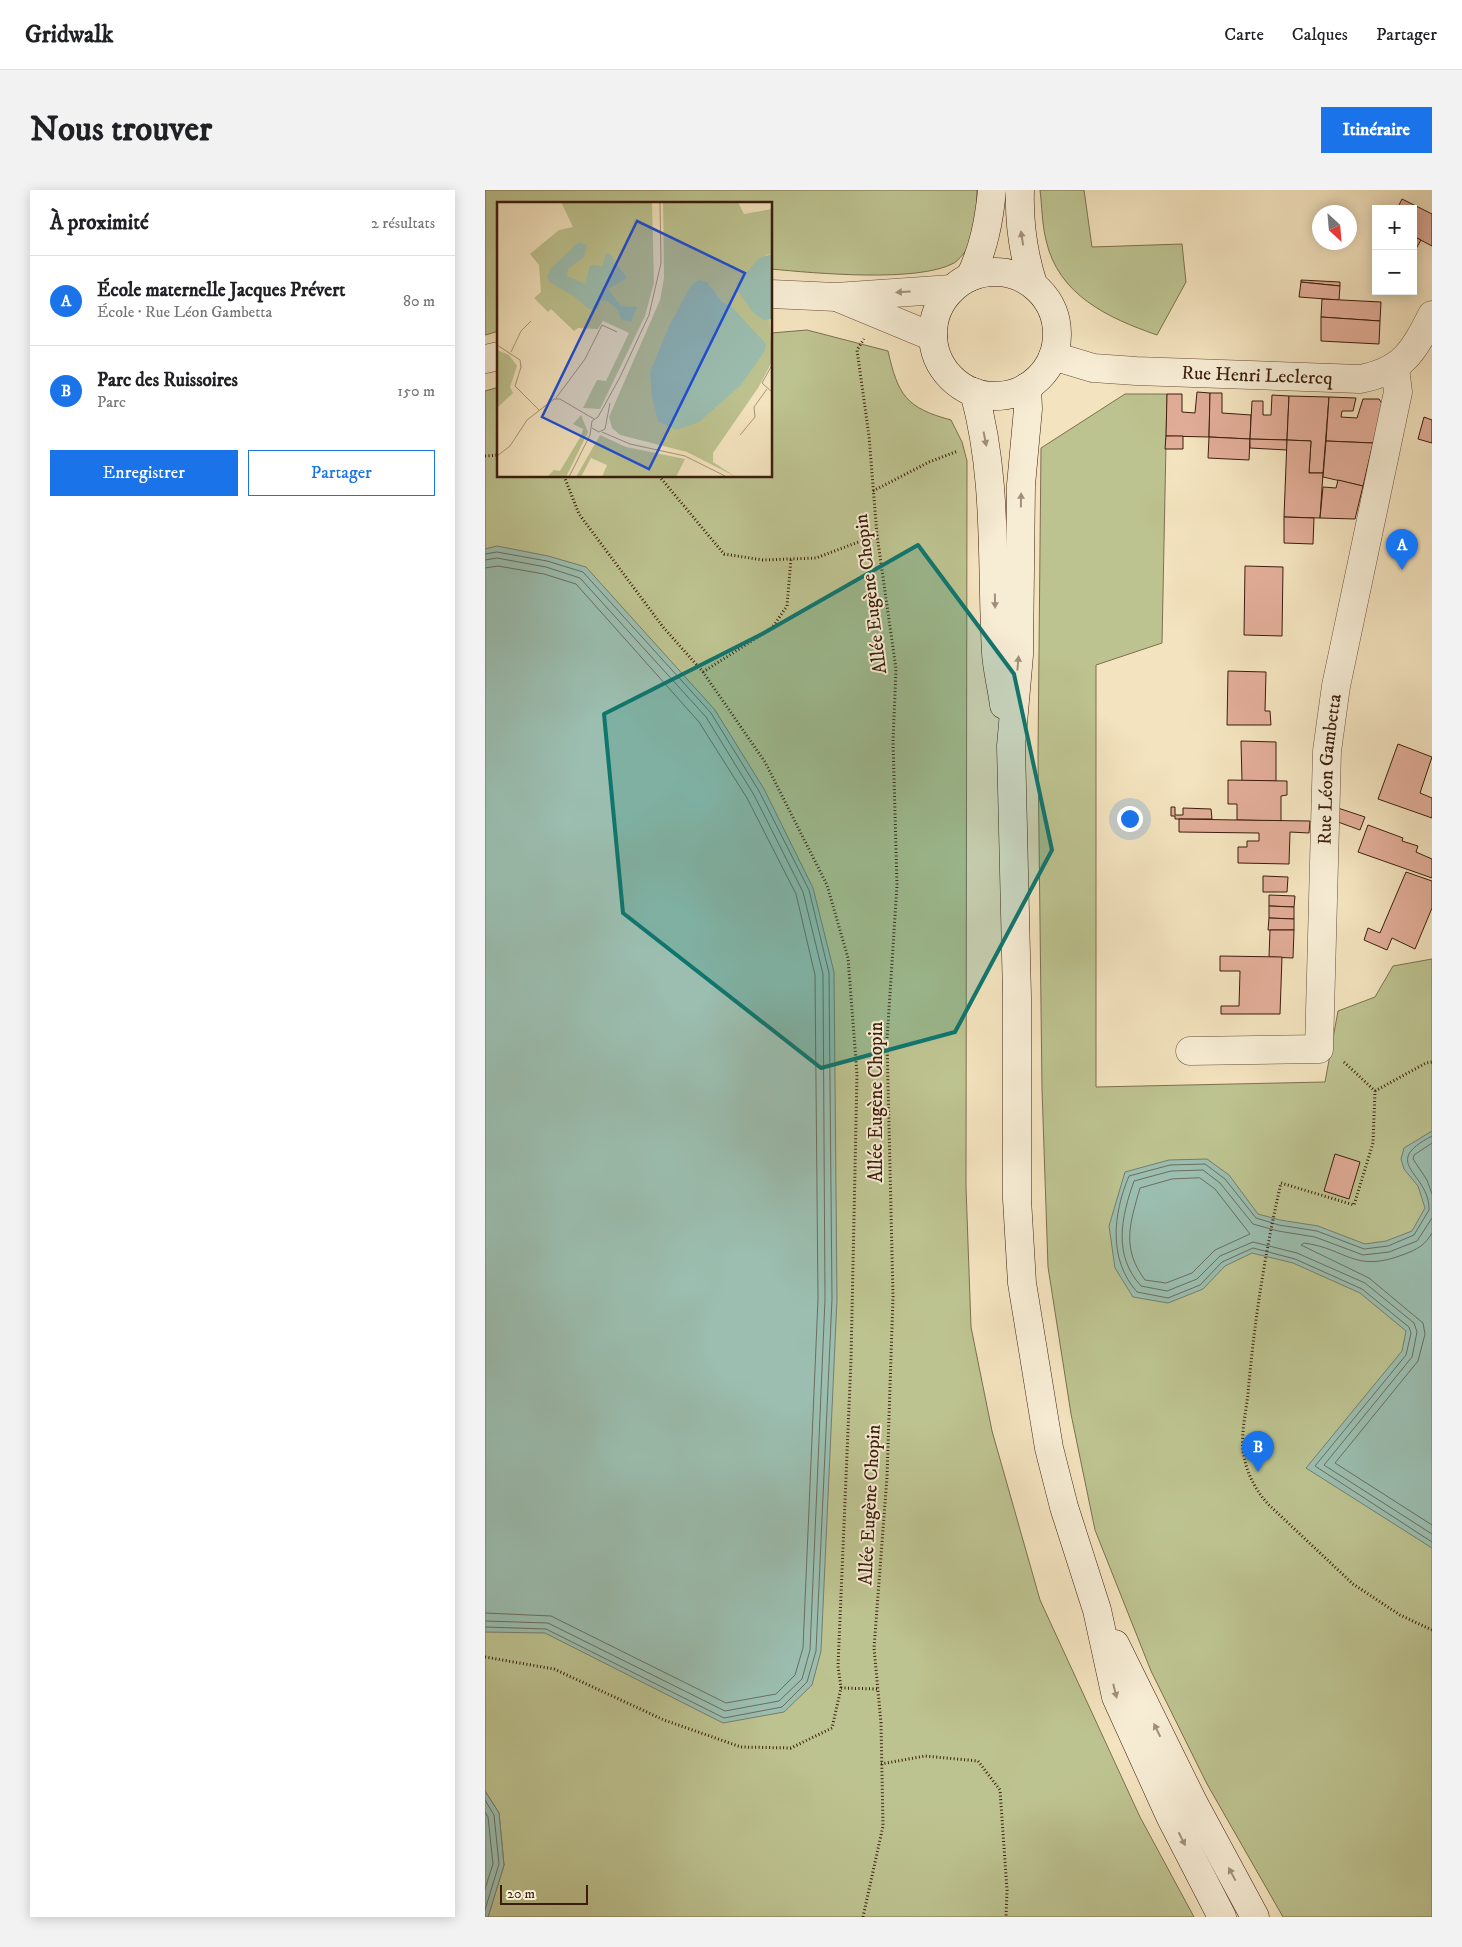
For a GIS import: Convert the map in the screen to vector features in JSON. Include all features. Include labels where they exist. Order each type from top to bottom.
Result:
[{"type":"main road","points":[[773,294],[836,297],[961,283],[986,272],[1003,272],[1019,276],[1033,284],[1047,299],[1055,317],[1057,336],[1053,356],[1043,374],[1027,387],[1010,394],[992,396],[974,392],[958,383],[945,370],[936,355],[933,337],[937,311],[961,283],[978,260],[989,224],[992,190]]},
{"type":"main road","points":[[1020,190],[1020,225],[1027,265],[1033,284]]},
{"type":"main road","points":[[836,297],[878,316],[933,337]]},
{"type":"main road","name":"Rue Henri Leclercq","points":[[1053,356],[1093,368],[1350,379],[1380,375],[1395,368],[1417,345],[1432,315]]},
{"type":"main road","name":"Rue Léon Gambetta","points":[[1319,1049],[1327,751],[1335,686],[1398,392],[1395,368]]},
{"type":"main road","points":[[1027,387],[1028,409],[1021,485],[1019,655],[1011,746],[1017,996],[1017,1199],[1022,1283],[1049,1448],[1064,1507],[1097,1610],[1116,1697],[1170,1816],[1222,1917]]},
{"type":"main road","points":[[974,392],[987,449],[992,486],[996,655],[1011,746]]},
{"type":"main road","points":[[1190,1051],[1319,1049]]},
{"type":"main road","points":[[1097,1610],[1194,1804],[1255,1917]]},
{"type":"path","name":"Allée Eugène Chopin","points":[[863,1917],[883,1826],[875,1648],[887,1477],[893,1297],[887,1040],[897,885],[893,740],[896,669],[877,534],[857,350],[878,316]]},
{"type":"path","points":[[873,491],[929,462],[958,451],[987,449]]},
{"type":"path","points":[[485,1657],[555,1669],[664,1720],[741,1747],[791,1748],[832,1728],[841,1688],[838,1666],[851,1360],[857,1074],[848,958],[827,885],[765,762],[703,672],[663,627],[579,514],[565,478]]},
{"type":"path","points":[[661,478],[724,554],[763,560],[816,558],[877,534]]},
{"type":"path","points":[[703,672],[772,628],[787,606],[791,559]]},
{"type":"path","points":[[1319,1049],[1344,1062],[1375,1091],[1373,1143],[1355,1205],[1281,1183],[1265,1261],[1252,1343],[1243,1450],[1248,1470],[1257,1492],[1353,1584],[1399,1615],[1432,1630]]},
{"type":"path","points":[[1375,1091],[1426,1063],[1432,1062]]},
{"type":"path","points":[[841,1688],[878,1689]]},
{"type":"path","points":[[881,1764],[925,1756],[978,1761],[1000,1790],[1007,1890],[1006,1917]]},
{"type":"highlighted area","points":[[918,545],[1014,674],[1052,850],[955,1032],[821,1068],[623,913],[604,714],[762,634]]},
{"type":"green space","points":[[485,190],[977,190],[974,233],[969,246],[958,260],[938,269],[891,275],[812,273],[773,269],[773,202],[497,202],[497,332],[485,335]]},
{"type":"green space","points":[[1040,190],[1084,190],[1092,247],[1182,244],[1186,282],[1157,335],[1104,312],[1073,290],[1052,259],[1046,240]]},
{"type":"green space","points":[[807,330],[888,351],[896,379],[906,398],[924,410],[951,420],[962,442],[967,461],[966,1187],[971,1327],[992,1431],[1040,1600],[1140,1817],[1194,1917],[488,1917],[504,1865],[499,1813],[485,1791],[485,391],[497,388],[497,478],[773,478],[773,333]]},
{"type":"green space","points":[[1125,394],[1167,394],[1162,643],[1096,665],[1096,1087],[1325,1082],[1338,1011],[1375,997],[1393,966],[1432,959],[1432,1917],[1283,1917],[1207,1784],[1151,1671],[1095,1530],[1071,1414],[1048,1267],[1042,1089],[1038,754],[1041,448]]},
{"type":"water","points":[[497,546],[548,556],[586,567],[715,710],[764,789],[813,888],[834,972],[837,1299],[821,1651],[812,1685],[784,1712],[723,1723],[545,1633],[485,1632],[485,549]]},
{"type":"water","points":[[1432,1131],[1432,1548],[1306,1468],[1402,1351],[1406,1331],[1360,1293],[1293,1263],[1252,1253],[1225,1266],[1203,1289],[1168,1303],[1133,1297],[1115,1268],[1109,1226],[1125,1172],[1169,1160],[1207,1159],[1229,1175],[1258,1214],[1280,1220],[1318,1226],[1365,1244],[1386,1241],[1412,1231],[1425,1208],[1418,1186],[1404,1169],[1401,1159],[1404,1148]]},
{"type":"water","points":[[485,1791],[499,1813],[504,1865],[488,1917],[485,1917]]},
{"type":"building","points":[[1402,199],[1414,205],[1399,205]]},
{"type":"building","points":[[1417,206],[1432,214],[1432,246],[1417,238]]},
{"type":"building","points":[[1417,238],[1421,240],[1417,247]]},
{"type":"building","points":[[1301,280],[1340,282],[1340,286],[1301,282]]},
{"type":"building","points":[[1301,282],[1340,286],[1339,300],[1299,297]]},
{"type":"building","points":[[1322,299],[1381,302],[1380,321],[1321,317]]},
{"type":"building","points":[[1321,317],[1380,321],[1379,344],[1321,341]]},
{"type":"building","points":[[1197,392],[1210,393],[1209,437],[1166,436],[1167,394],[1182,394],[1182,412],[1195,413]]},
{"type":"building","points":[[1210,393],[1222,393],[1222,413],[1251,415],[1250,439],[1209,437]]},
{"type":"building","points":[[1272,395],[1289,396],[1287,440],[1250,439],[1252,401],[1263,401],[1263,415],[1271,415]]},
{"type":"building","points":[[1289,396],[1329,397],[1323,473],[1309,473],[1311,441],[1287,440]]},
{"type":"building","points":[[1329,397],[1356,398],[1353,411],[1342,411],[1341,417],[1357,418],[1363,399],[1379,399],[1383,405],[1373,443],[1326,441]]},
{"type":"building","points":[[1424,417],[1432,420],[1432,443],[1418,439]]},
{"type":"building","points":[[1166,436],[1183,436],[1183,449],[1165,449]]},
{"type":"building","points":[[1209,437],[1250,439],[1249,460],[1208,458]]},
{"type":"building","points":[[1250,439],[1287,440],[1287,450],[1250,448]]},
{"type":"building","points":[[1287,440],[1311,441],[1309,473],[1323,473],[1320,518],[1284,517]]},
{"type":"building","points":[[1326,441],[1373,443],[1363,486],[1323,477]]},
{"type":"building","points":[[1338,480],[1363,486],[1355,519],[1320,518],[1323,487],[1336,488]]},
{"type":"building","points":[[1284,517],[1314,518],[1313,544],[1284,543]]},
{"type":"building","points":[[1245,566],[1283,567],[1282,636],[1244,635]]},
{"type":"building","points":[[1228,671],[1266,672],[1265,711],[1270,711],[1271,725],[1227,725]]},
{"type":"building","points":[[1241,741],[1276,742],[1276,781],[1242,781]]},
{"type":"building","points":[[1398,744],[1432,757],[1420,793],[1432,798],[1432,818],[1378,799]]},
{"type":"building","points":[[1228,780],[1287,781],[1287,795],[1281,796],[1281,821],[1237,820],[1237,804],[1228,804]]},
{"type":"building","points":[[1171,807],[1175,807],[1175,815],[1183,815],[1183,808],[1211,809],[1212,819],[1175,819],[1175,816],[1171,816]]},
{"type":"building","points":[[1338,808],[1365,817],[1360,830],[1338,822]]},
{"type":"building","points":[[1179,819],[1310,821],[1309,833],[1290,832],[1289,864],[1238,863],[1238,847],[1247,847],[1247,841],[1259,841],[1259,833],[1179,832]]},
{"type":"building","points":[[1368,825],[1403,838],[1402,841],[1418,846],[1416,852],[1432,859],[1432,878],[1358,852]]},
{"type":"building","points":[[1406,872],[1432,881],[1432,908],[1415,949],[1392,938],[1387,950],[1364,940],[1368,928],[1380,933]]},
{"type":"building","points":[[1263,876],[1288,877],[1287,892],[1263,892]]},
{"type":"building","points":[[1269,895],[1295,896],[1294,907],[1269,906]]},
{"type":"building","points":[[1269,906],[1294,907],[1294,919],[1269,918]]},
{"type":"building","points":[[1269,918],[1294,919],[1294,930],[1268,930]]},
{"type":"building","points":[[1270,930],[1294,930],[1293,958],[1269,957]]},
{"type":"building","points":[[1220,956],[1282,957],[1280,1014],[1221,1014],[1221,1006],[1239,1006],[1240,971],[1220,971]]},
{"type":"building","points":[[1335,1154],[1360,1162],[1349,1199],[1324,1191]]},
{"type":"place","name":"École maternelle Jacques Prévert","points":[[1402,570]]},
{"type":"place","name":"Parc des Ruissoires","points":[[1258,1472]]}]
